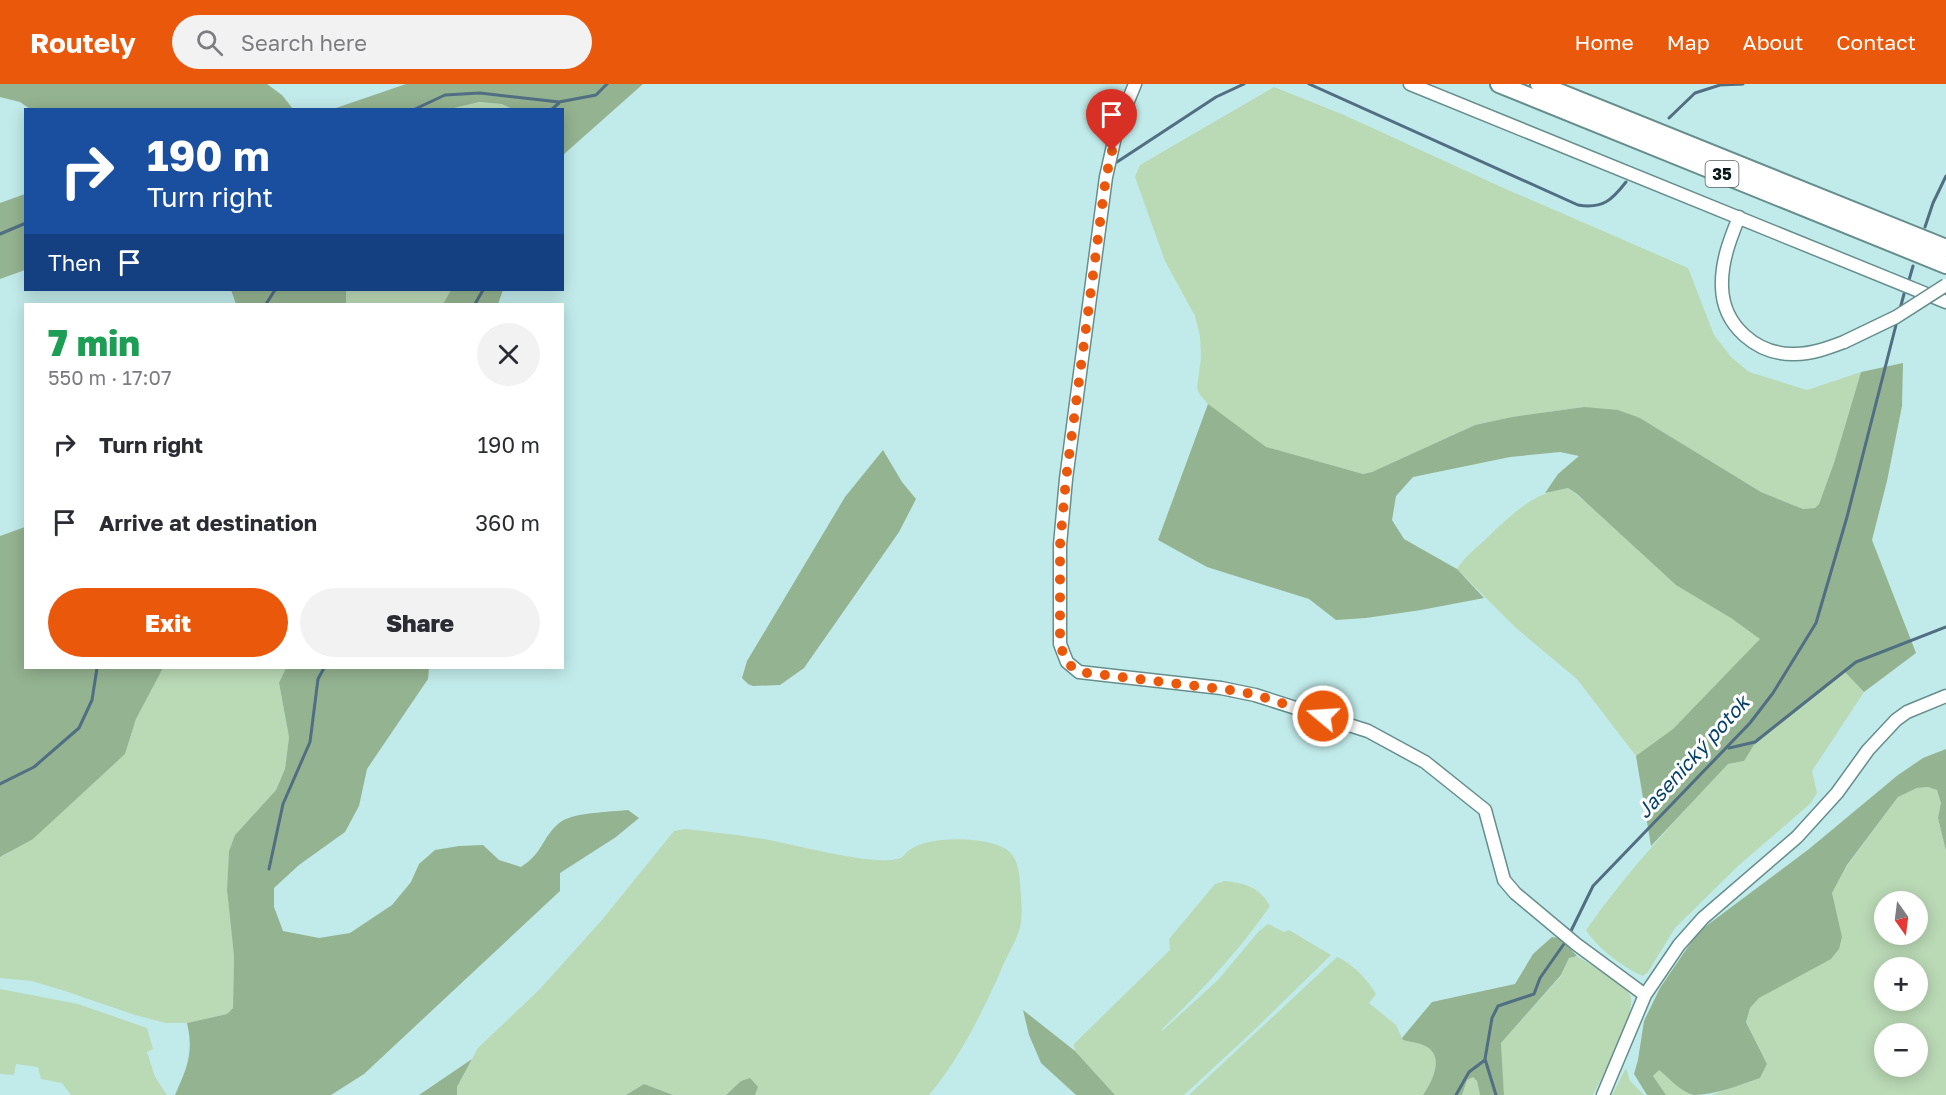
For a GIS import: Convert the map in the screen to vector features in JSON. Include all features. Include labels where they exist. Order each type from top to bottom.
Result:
[{"type":"highway","name":"35","points":[[1499,84],[1946,265]]},
{"type":"highway","name":"35","points":[[1539,84],[1946,248]]},
{"type":"street","points":[[1135,84],[1117,128],[1106,177],[1066,479],[1060,545],[1060,644],[1066,662],[1079,672],[1221,688],[1256,695],[1368,731],[1425,762],[1485,810],[1504,880],[1515,893],[1558,930],[1645,995]]},
{"type":"street","points":[[1410,84],[1946,302]]},
{"type":"street","points":[[1739,217],[1726,255],[1722,277],[1723,299],[1731,320],[1737,328],[1757,345],[1781,353],[1806,353],[1844,342],[1896,317],[1946,285]]},
{"type":"street","points":[[1603,1095],[1645,995],[1679,945],[1697,925],[1797,837],[1837,793],[1868,750],[1896,720],[1907,712],[1946,696]]},
{"type":"green space","points":[[0,84],[267,84],[282,95],[292,108],[29,108],[20,102],[0,97]]},
{"type":"green space","points":[[406,84],[643,84],[564,154],[564,108],[510,108],[502,104],[479,102],[454,108],[336,108]]},
{"type":"green space","points":[[1274,87],[1344,115],[1499,186],[1688,268],[1714,335],[1731,357],[1749,372],[1807,390],[1861,372],[1834,464],[1819,504],[1815,508],[1803,509],[1761,492],[1640,418],[1584,407],[1512,417],[1475,425],[1363,474],[1260,446],[1200,395],[1197,388],[1201,358],[1200,336],[1195,316],[1165,261],[1135,177],[1140,165]]},
{"type":"green space","points":[[479,102],[502,104],[510,108],[454,108]]},
{"type":"green space","points":[[24,194],[24,270],[0,279],[0,203]]},
{"type":"green space","points":[[231,291],[346,291],[346,303],[236,303]]},
{"type":"green space","points":[[346,291],[450,291],[444,303],[346,303]]},
{"type":"green space","points":[[450,291],[503,291],[498,303],[444,303]]},
{"type":"green space","points":[[1903,363],[1902,406],[1872,540],[1916,653],[1864,692],[1845,672],[1754,745],[1744,761],[1728,764],[1651,846],[1636,756],[1673,729],[1760,639],[1731,618],[1676,585],[1577,494],[1568,488],[1545,493],[1558,474],[1579,456],[1560,452],[1510,457],[1413,477],[1396,496],[1392,520],[1404,539],[1457,569],[1484,598],[1421,610],[1336,620],[1309,599],[1207,567],[1158,540],[1208,404],[1266,447],[1363,474],[1475,425],[1512,417],[1584,407],[1618,410],[1640,418],[1761,492],[1803,509],[1815,508],[1819,504],[1834,463],[1861,372]]},
{"type":"green space","points":[[883,450],[902,482],[916,499],[899,532],[804,668],[780,685],[753,686],[748,684],[742,678],[747,661],[845,497]]},
{"type":"green space","points":[[1568,488],[1731,618],[1761,639],[1641,759],[1636,756],[1577,679],[1516,628],[1457,569],[1472,552],[1524,505],[1545,494]]},
{"type":"green space","points":[[24,527],[24,669],[162,669],[136,719],[125,754],[33,839],[0,857],[0,536]]},
{"type":"green space","points":[[162,669],[286,669],[279,684],[289,737],[285,769],[276,790],[235,835],[229,851],[227,890],[234,956],[233,1008],[227,1014],[187,1023],[166,1023],[32,981],[0,978],[0,857],[7,854],[125,754],[136,719]]},
{"type":"green space","points":[[286,669],[429,669],[428,679],[367,769],[359,806],[345,832],[299,865],[274,888],[274,907],[283,931],[319,938],[350,933],[392,905],[411,882],[419,864],[435,850],[483,845],[499,860],[521,867],[534,856],[553,829],[564,820],[581,815],[628,810],[639,818],[616,837],[560,873],[560,891],[364,1074],[331,1095],[175,1095],[188,1060],[190,1043],[187,1023],[227,1014],[233,1008],[234,956],[227,890],[229,851],[235,835],[276,790],[285,769],[289,737],[279,683]]},
{"type":"green space","points":[[1845,672],[1864,692],[1812,771],[1817,793],[1811,803],[1738,866],[1675,928],[1648,972],[1643,976],[1603,950],[1586,930],[1654,844],[1728,764],[1744,761],[1754,745]]},
{"type":"green space","points":[[1946,749],[1946,851],[1938,818],[1941,803],[1937,790],[1928,787],[1917,788],[1898,797],[1847,865],[1832,893],[1842,937],[1839,949],[1831,959],[1759,998],[1750,1008],[1746,1022],[1767,1064],[1760,1078],[1719,1091],[1694,1095],[1680,1088],[1659,1070],[1653,1076],[1666,1095],[1647,1095],[1634,1074],[1644,1021],[1660,988],[1698,932],[1809,849],[1898,775],[1923,758]]},
{"type":"green space","points":[[1928,787],[1937,790],[1942,803],[1938,818],[1946,851],[1946,1095],[1711,1095],[1760,1078],[1767,1064],[1746,1021],[1750,1008],[1759,998],[1831,958],[1839,949],[1832,893],[1847,866],[1898,797],[1917,788]]},
{"type":"green space","points":[[685,829],[771,840],[872,860],[901,858],[920,845],[955,839],[991,843],[1010,852],[1016,861],[1020,877],[1022,911],[1019,932],[972,1031],[952,1065],[929,1095],[755,1095],[758,1087],[741,1081],[726,1095],[673,1095],[644,1084],[626,1095],[457,1095],[457,1087],[478,1048],[539,990],[602,920],[674,831]]},
{"type":"green space","points":[[1225,881],[1251,887],[1261,894],[1270,906],[1219,970],[1161,1032],[1218,980],[1259,931],[1268,924],[1284,932],[1289,930],[1331,955],[1184,1095],[1115,1095],[1075,1051],[1074,1044],[1170,950],[1169,939],[1215,884]]},
{"type":"green space","points":[[1552,937],[1560,938],[1577,956],[1569,958],[1561,975],[1501,1043],[1504,1095],[1480,1095],[1477,1081],[1473,1077],[1467,1080],[1462,1095],[1423,1095],[1435,1071],[1435,1057],[1427,1047],[1402,1038],[1432,1002],[1515,984],[1533,954]]},
{"type":"green space","points":[[1577,956],[1621,985],[1630,995],[1631,1003],[1618,1045],[1593,1095],[1504,1095],[1501,1043],[1561,976],[1569,958]]},
{"type":"green space","points":[[1337,957],[1359,972],[1369,983],[1376,994],[1369,1003],[1396,1025],[1403,1040],[1422,1044],[1432,1052],[1435,1057],[1435,1071],[1423,1095],[1189,1095]]},
{"type":"green space","points":[[0,989],[78,1004],[147,1028],[153,1049],[147,1052],[155,1077],[167,1095],[71,1095],[62,1083],[41,1079],[38,1067],[16,1064],[14,1075],[0,1074]]},
{"type":"green space","points":[[1023,1010],[1075,1051],[1115,1095],[1076,1095],[1041,1063],[1029,1035]]},
{"type":"green space","points":[[472,1059],[457,1087],[457,1095],[419,1095]]},
{"type":"green space","points":[[1626,1068],[1630,1081],[1644,1095],[1612,1095]]},
{"type":"green space","points":[[1659,1070],[1693,1095],[1666,1095],[1653,1076]]},
{"type":"green space","points":[[1474,1076],[1480,1095],[1462,1095],[1467,1080]]},
{"type":"green space","points":[[750,1078],[758,1087],[755,1095],[726,1095],[741,1081]]},
{"type":"green space","points":[[644,1084],[673,1095],[626,1095]]},
{"type":"waterway","points":[[417,108],[445,95],[480,93],[559,102],[596,95],[607,84]]},
{"type":"waterway","points":[[1117,162],[1216,97],[1244,84]]},
{"type":"waterway","points":[[1309,84],[1578,205],[1594,206],[1606,202],[1626,182]]},
{"type":"waterway","points":[[1669,118],[1695,93],[1720,85],[1743,84]]},
{"type":"waterway","points":[[553,108],[559,103]]},
{"type":"waterway","name":"Jasenický potok","points":[[1925,227],[1946,176]]},
{"type":"waterway","points":[[0,234],[24,224]]},
{"type":"waterway","name":"Jasenický potok","points":[[1909,280],[1913,266]]},
{"type":"waterway","points":[[267,303],[274,291]]},
{"type":"waterway","points":[[476,303],[482,291]]},
{"type":"waterway","name":"Jasenický potok","points":[[1900,309],[1904,294]]},
{"type":"waterway","name":"Jasenický potok","points":[[1569,935],[1593,886],[1750,723],[1773,693],[1816,623],[1847,517],[1897,321]]},
{"type":"waterway","points":[[1729,748],[1755,742],[1856,662],[1946,627]]},
{"type":"waterway","points":[[0,784],[34,767],[79,728],[92,700],[97,669]]},
{"type":"waterway","points":[[269,869],[283,804],[310,742],[318,679],[323,669]]},
{"type":"waterway","name":"Jasenický potok","points":[[1496,1095],[1485,1059],[1492,1018],[1498,1006],[1534,994],[1540,978],[1566,941]]},
{"type":"waterway","points":[[1456,1095],[1469,1072],[1485,1060]]},
{"type":"route","points":[[1112,151],[1106,177],[1066,479],[1060,545],[1060,644],[1066,662],[1079,672],[1238,691],[1323,716]]}]
